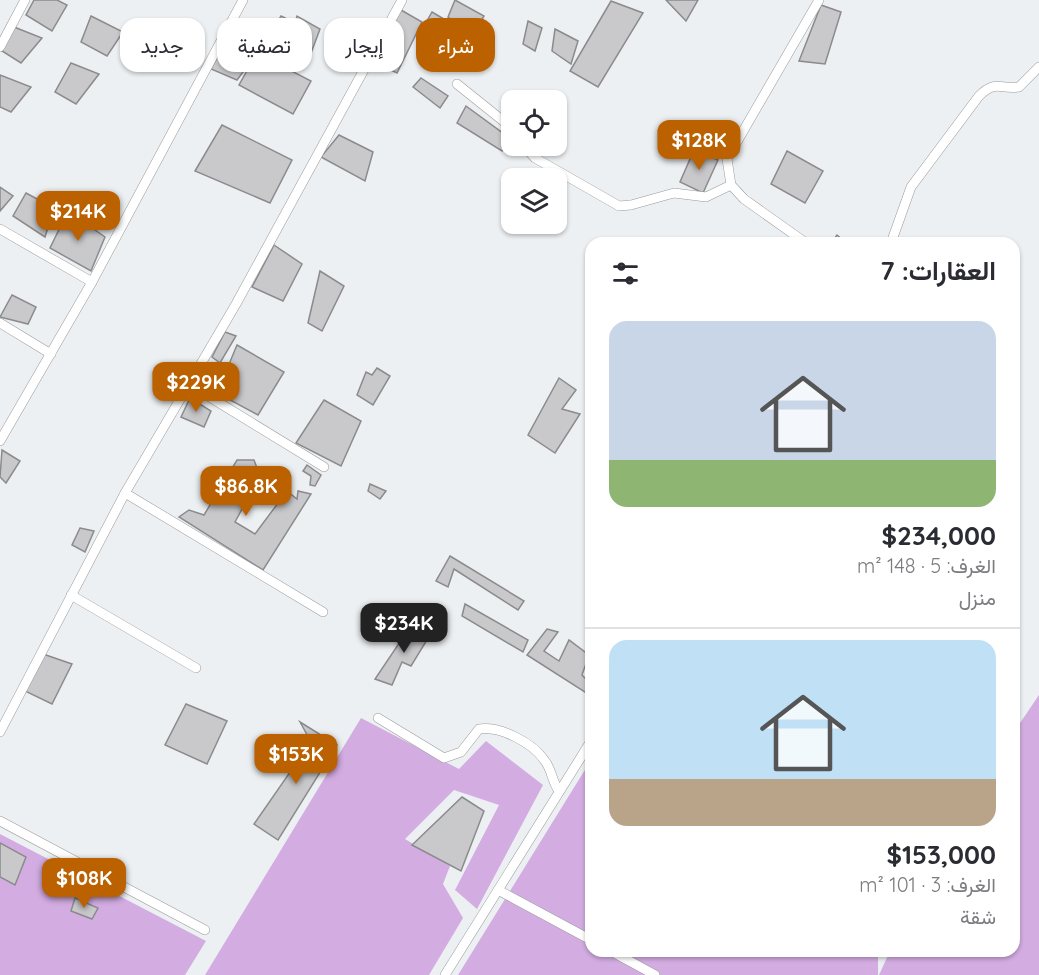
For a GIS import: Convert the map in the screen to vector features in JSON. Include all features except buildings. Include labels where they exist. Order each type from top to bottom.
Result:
[{"type":"street","points":[[0,47],[25,0]]},
{"type":"street","points":[[0,441],[92,282],[243,0]]},
{"type":"street","points":[[0,732],[125,493],[190,385],[402,0]]},
{"type":"street","points":[[798,237],[744,199],[731,185],[727,173],[727,159],[819,0]]},
{"type":"street","points":[[893,237],[911,187],[980,96],[988,87],[998,85],[1019,87],[1027,83],[1039,67]]},
{"type":"street","points":[[457,84],[501,119]]},
{"type":"street","points":[[533,156],[619,206],[631,205],[674,192],[706,197],[731,185]]},
{"type":"street","points":[[0,229],[92,282]]},
{"type":"street","points":[[0,323],[51,354]]},
{"type":"street","points":[[190,385],[324,467]]},
{"type":"street","points":[[125,493],[323,612]]},
{"type":"street","points":[[71,595],[196,668]]},
{"type":"street","points":[[378,718],[444,758],[461,752],[479,729],[500,731],[538,752],[547,763],[559,792]]},
{"type":"street","points":[[445,975],[585,751]]},
{"type":"street","points":[[0,821],[205,930]]},
{"type":"street","points":[[498,890],[585,937]]},
{"type":"street","points":[[621,957],[655,975]]},
{"type":"shaded area","points":[[1039,695],[1039,975],[879,975],[887,957],[1020,957],[1020,723]]},
{"type":"shaded area","points":[[361,718],[459,769],[486,741],[543,785],[477,909],[455,890],[499,805],[454,790],[405,839],[450,866],[443,884],[463,918],[429,975],[205,975]]},
{"type":"shaded area","points":[[585,770],[585,957],[878,957],[878,975],[458,975]]},
{"type":"shaded area","points":[[0,834],[206,941],[185,975],[0,975]]}]
